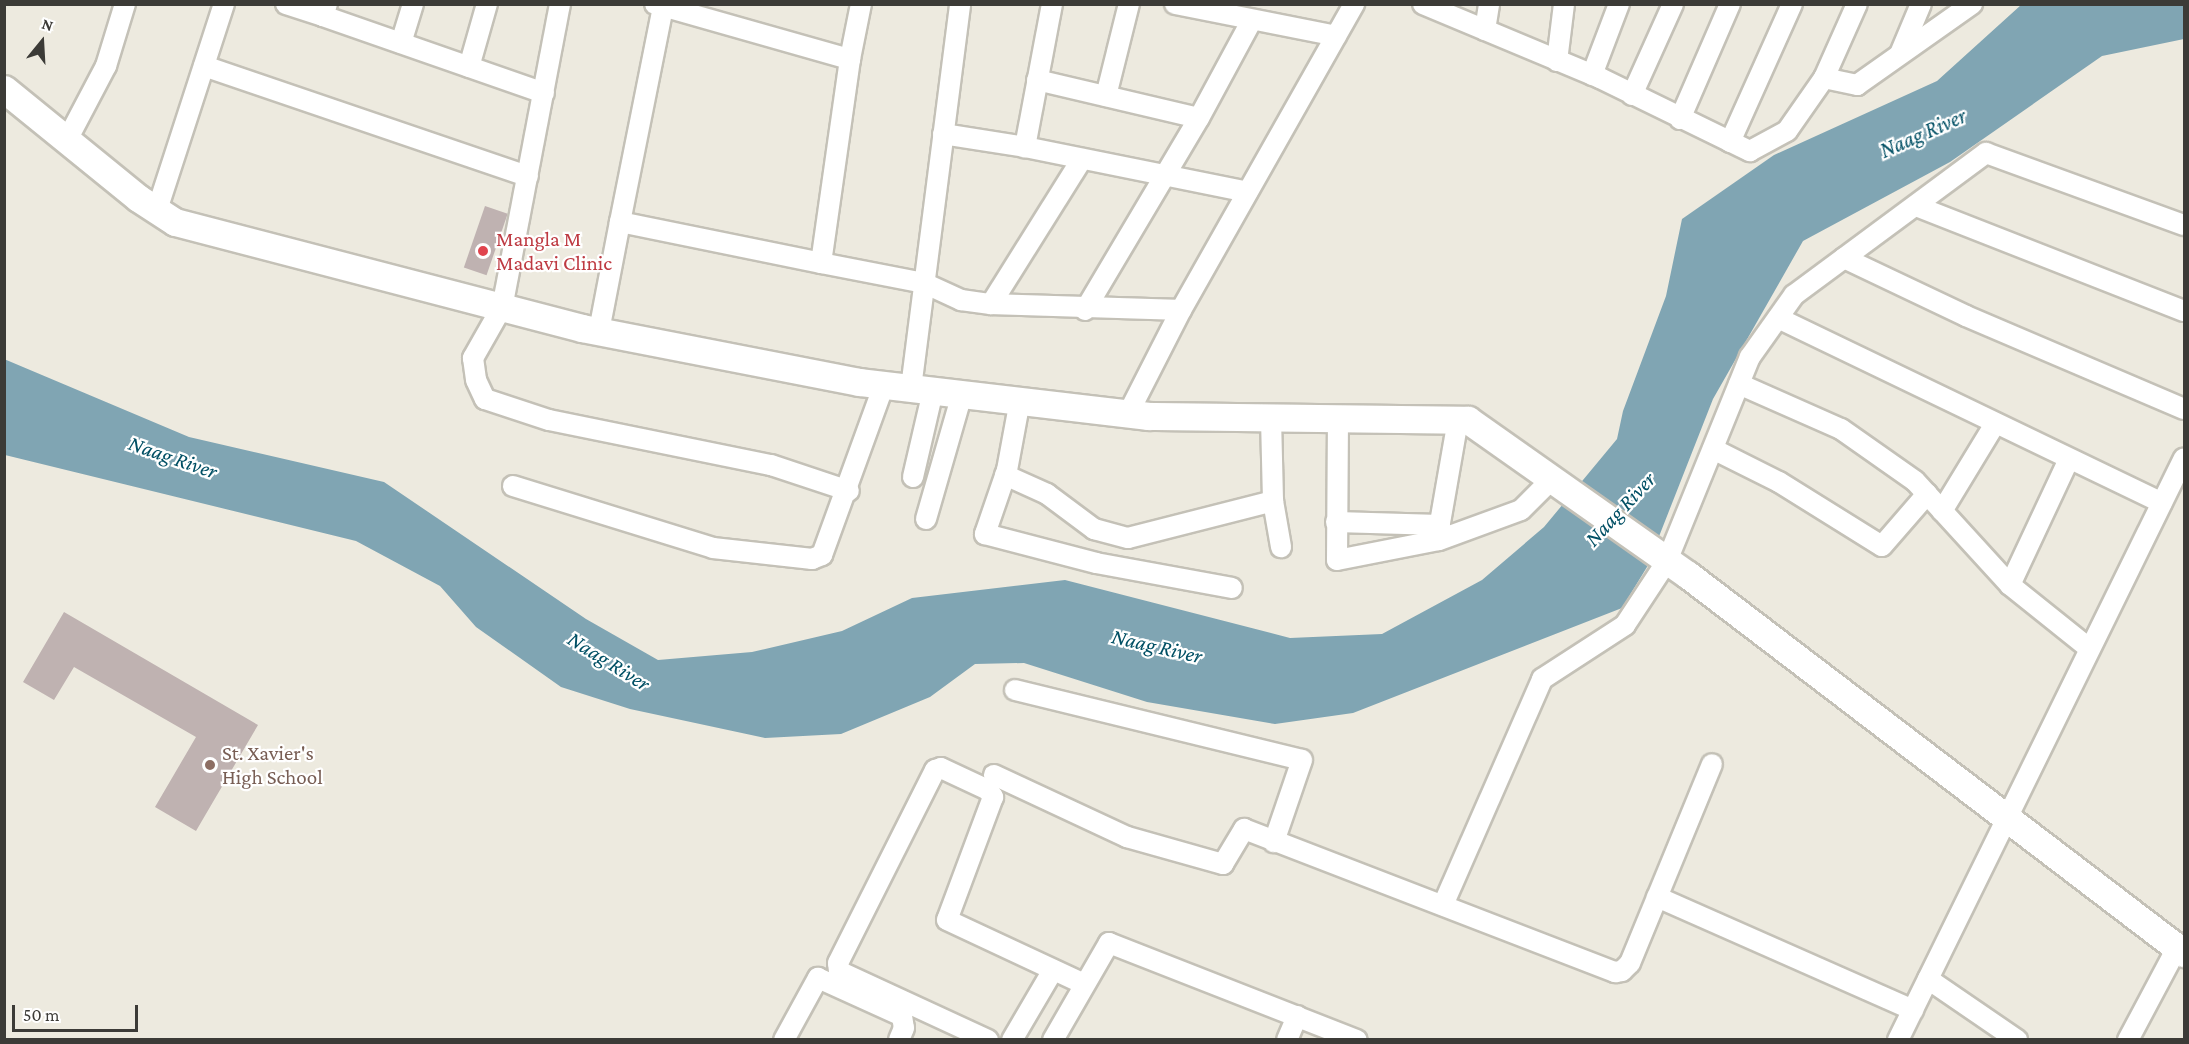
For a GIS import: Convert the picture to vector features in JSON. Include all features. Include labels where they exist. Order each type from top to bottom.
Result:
[{"type":"street","points":[[67,140],[106,66],[125,4]]},
{"type":"street","points":[[157,210],[224,4]]},
{"type":"street","points":[[286,4],[325,10],[401,43],[544,93]]},
{"type":"street","points":[[401,43],[413,4]]},
{"type":"street","points":[[469,67],[487,4]]},
{"type":"street","points":[[560,4],[502,307],[473,358],[476,380],[485,399],[549,420],[771,465],[849,491]]},
{"type":"street","points":[[821,262],[850,59],[861,4]]},
{"type":"street","points":[[913,477],[910,388],[960,4]]},
{"type":"street","points":[[1025,147],[1052,4]]},
{"type":"street","points":[[1106,96],[1129,4]]},
{"type":"street","points":[[1129,412],[1181,310],[1354,4]]},
{"type":"street","points":[[1423,4],[1592,75],[1750,151],[1787,131],[1824,78],[1857,4]]},
{"type":"street","points":[[1485,30],[1489,4]]},
{"type":"street","points":[[1557,61],[1564,4]]},
{"type":"street","points":[[1592,75],[1619,4]]},
{"type":"street","points":[[1632,95],[1673,4]]},
{"type":"street","points":[[1680,119],[1730,4]]},
{"type":"street","points":[[1730,142],[1792,4]]},
{"type":"street","points":[[1900,54],[1921,4]]},
{"type":"street","points":[[1824,78],[1857,85],[1972,4]]},
{"type":"street","points":[[1180,5],[1336,36]]},
{"type":"street","points":[[599,331],[659,6],[850,59]]},
{"type":"street","points":[[1085,310],[1163,174],[1199,118],[1252,20]]},
{"type":"street","points":[[204,66],[528,176]]},
{"type":"street","points":[[1037,80],[1199,118]]},
{"type":"street","points":[[4,88],[67,140],[175,222],[599,331],[910,388],[1148,416],[1468,420],[1667,561],[2181,951],[2128,1040]]},
{"type":"street","points":[[943,134],[1025,147],[1248,192]]},
{"type":"street","points":[[1443,905],[1542,680],[1625,625],[1667,561],[1750,357],[1794,295],[1986,153],[2184,225]]},
{"type":"street","points":[[992,304],[1082,159]]},
{"type":"street","points":[[1916,206],[2184,310]]},
{"type":"street","points":[[620,222],[924,283],[961,300],[1085,310],[1181,310]]},
{"type":"street","points":[[1844,258],[1966,316],[2184,409]]},
{"type":"street","points":[[1778,318],[2162,503]]},
{"type":"street","points":[[1739,384],[1841,429],[1915,481],[2010,585],[2090,649]]},
{"type":"street","points":[[513,486],[713,548],[812,560],[822,555],[849,491],[910,388]]},
{"type":"street","points":[[926,519],[962,394]]},
{"type":"street","points":[[1020,400],[1005,476],[985,528],[989,538],[1232,588]]},
{"type":"street","points":[[1271,418],[1273,501],[1281,547]]},
{"type":"street","points":[[1338,418],[1336,560],[1521,510],[1555,481]]},
{"type":"street","points":[[1438,532],[1458,420]]},
{"type":"street","points":[[1942,511],[1995,424]]},
{"type":"street","points":[[1713,449],[1779,482],[1882,546],[1927,494]]},
{"type":"street","points":[[1898,1040],[2184,458]]},
{"type":"street","points":[[2010,585],[2069,459]]},
{"type":"street","points":[[1005,476],[1047,494],[1094,529],[1128,538],[1273,501]]},
{"type":"street","points":[[1336,522],[1438,532]]},
{"type":"street","points":[[1015,690],[1302,760],[1274,842]]},
{"type":"street","points":[[994,775],[1127,837],[1223,864],[1244,829],[1622,972],[1630,963],[1712,764]]},
{"type":"street","points":[[988,1040],[839,971],[838,963],[935,770],[941,768],[988,790],[993,797],[947,920],[1084,984]]},
{"type":"street","points":[[1657,897],[1912,1010]]},
{"type":"street","points":[[1053,1040],[1109,943],[1357,1040]]},
{"type":"street","points":[[1012,1040],[1053,970]]},
{"type":"street","points":[[784,1040],[818,978],[902,1016],[904,1028],[899,1040]]},
{"type":"street","points":[[1928,979],[2016,1039]]},
{"type":"street","points":[[1287,1040],[1297,1016]]},
{"type":"water","name":"Naag River","points":[[2021,5],[2184,5],[2184,39],[2102,56],[1950,162],[1803,241],[1713,399],[1647,567],[1622,608],[1353,713],[1275,724],[1147,702],[1024,663],[975,664],[930,697],[841,734],[765,738],[630,709],[561,687],[476,627],[440,586],[356,541],[5,455],[4,359],[189,437],[384,482],[586,619],[658,660],[752,652],[842,631],[912,598],[1065,580],[1290,638],[1382,634],[1482,580],[1544,527],[1617,439],[1623,411],[1666,296],[1682,219],[1774,155],[1937,81]]},
{"type":"building","points":[[485,206],[508,214],[487,275],[464,267]]},
{"type":"building","points":[[64,612],[258,725],[196,831],[155,807],[196,737],[74,667],[54,700],[23,682]]},
{"type":"place","name":"Mangla M Madavi Clinic","points":[[483,251]]},
{"type":"place","name":"St. Xavier's High School","points":[[210,765]]}]
